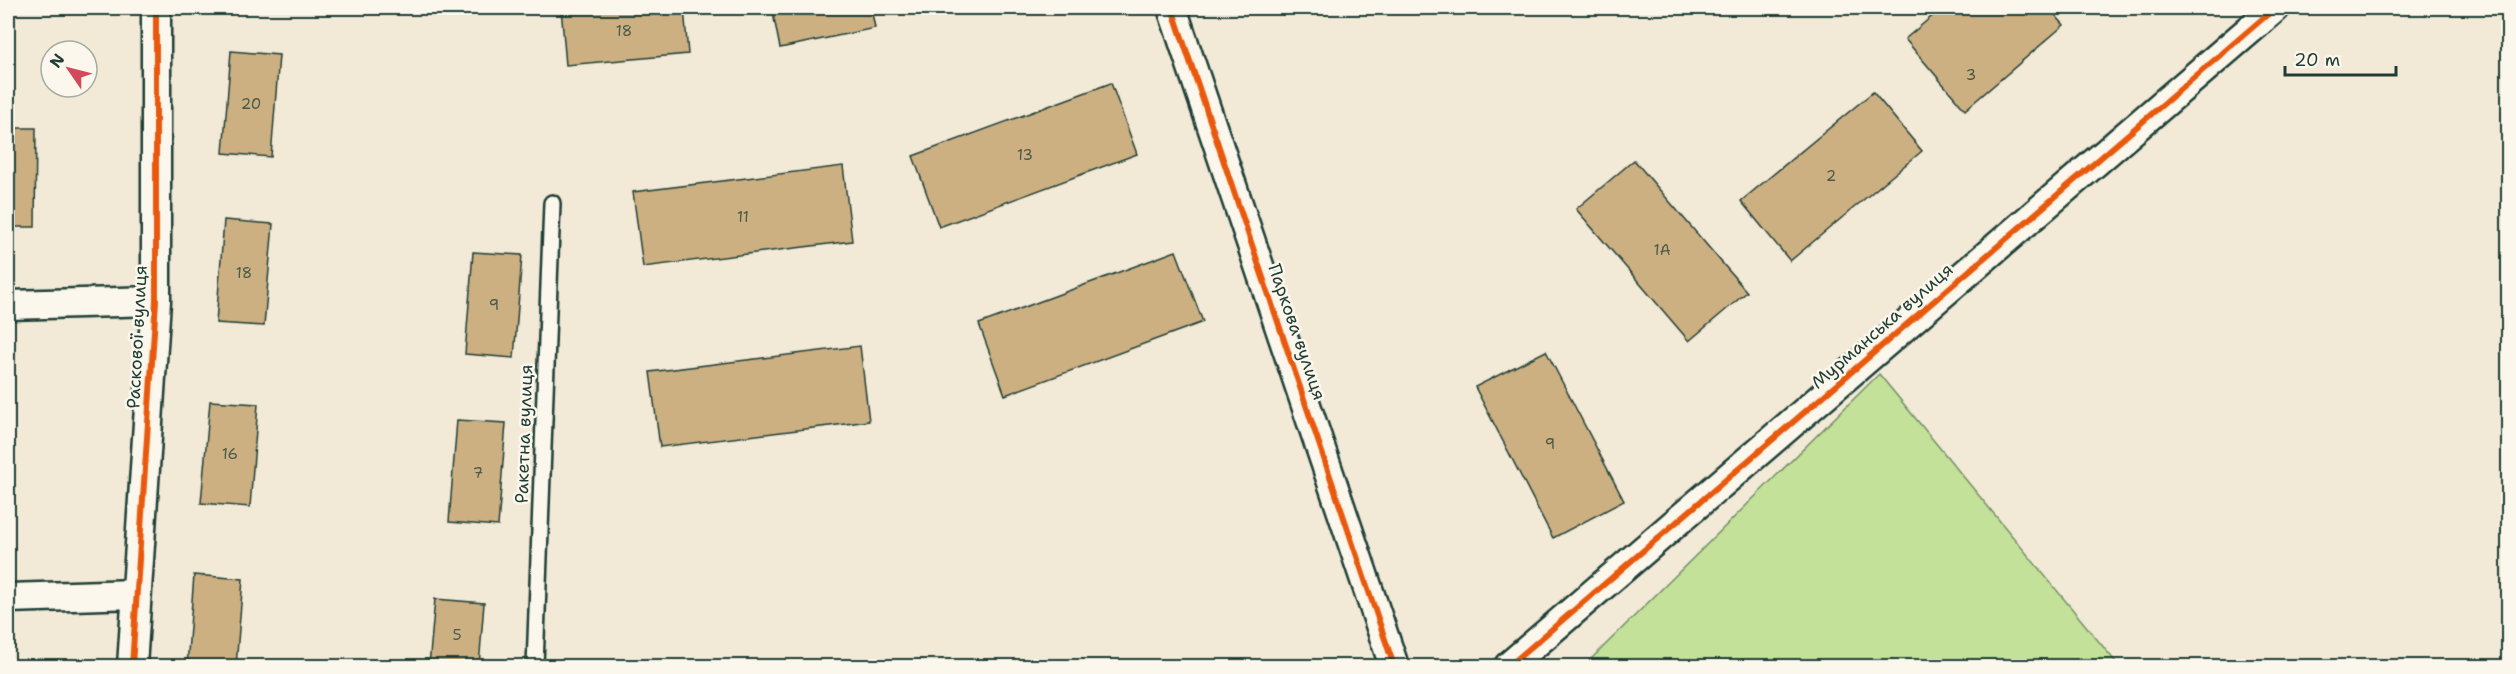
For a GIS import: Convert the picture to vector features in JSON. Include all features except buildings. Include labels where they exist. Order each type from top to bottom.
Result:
[{"type":"street","name":"Раскової вулиця","points":[[132,666],[156,301],[156,8]]},
{"type":"street","name":"Паркова вулиця","points":[[1172,8],[1394,666]]},
{"type":"street","name":"Мурманська вулиця","points":[[1509,666],[2275,8]]},
{"type":"street","points":[[8,304],[156,301]]},
{"type":"street","points":[[8,597],[136,594]]},
{"type":"lane","name":"Ракетна вулиця","points":[[535,666],[552,203]]},
{"type":"green space","points":[[1879,374],[2119,666],[1584,666]]},
{"type":"cycle path","points":[[132,666],[156,301],[156,8]]},
{"type":"cycle path","points":[[1172,8],[1394,666]]},
{"type":"cycle path","points":[[1509,666],[2275,8]]}]
